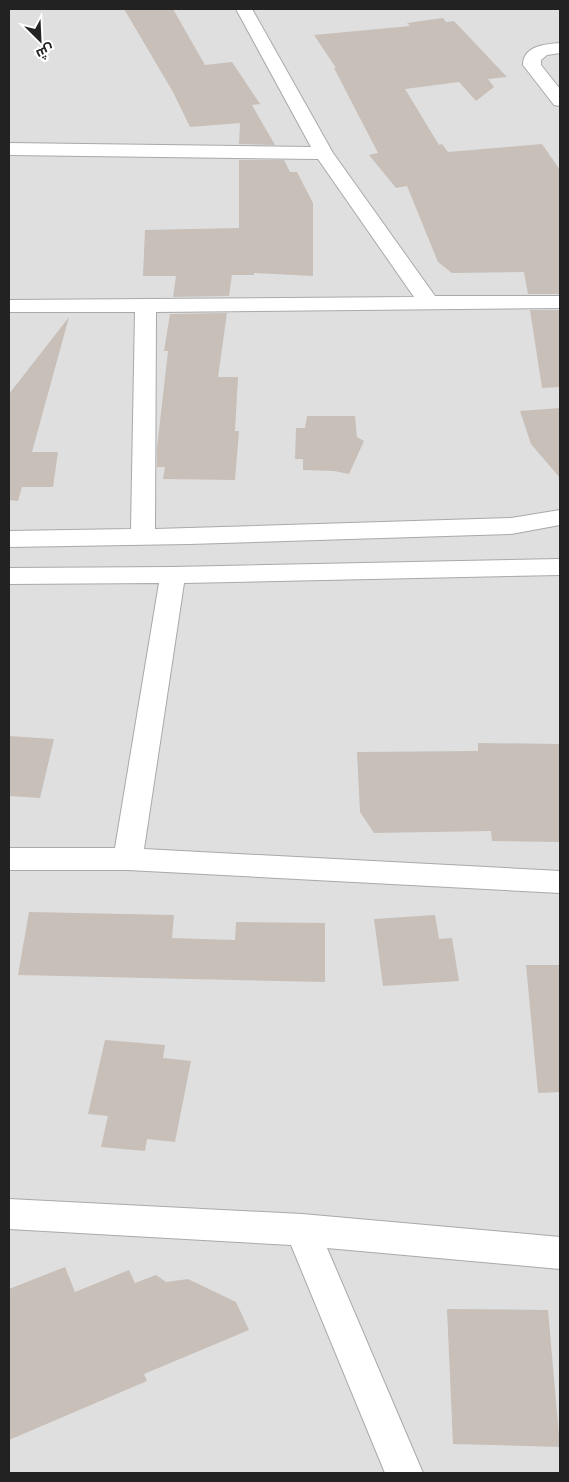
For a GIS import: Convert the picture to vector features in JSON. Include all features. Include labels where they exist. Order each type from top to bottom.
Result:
[{"type":"street","points":[[244,9],[324,153],[428,302]]},
{"type":"street","points":[[560,48],[539,52],[532,56],[531,60],[532,65],[560,100]]},
{"type":"street","points":[[9,149],[324,153]]},
{"type":"street","points":[[9,306],[560,302]]},
{"type":"street","points":[[143,537],[146,306]]},
{"type":"street","points":[[9,539],[511,526],[560,518]]},
{"type":"street","points":[[9,576],[173,575],[560,567]]},
{"type":"street","points":[[128,859],[173,575]]},
{"type":"street","points":[[9,859],[128,859],[560,882]]},
{"type":"street","points":[[9,1214],[302,1230],[560,1253]]},
{"type":"street","points":[[302,1230],[404,1473]]},
{"type":"shaded area","points":[[9,9],[560,9],[560,1473],[9,1473]]},
{"type":"building","points":[[124,9],[173,9],[205,65],[232,62],[260,104],[252,105],[275,145],[239,144],[240,123],[190,127],[173,92]]},
{"type":"building","points":[[443,18],[446,22],[454,21],[507,77],[488,79],[494,87],[476,101],[459,82],[405,89],[439,145],[442,144],[448,152],[542,144],[560,170],[560,294],[528,294],[524,272],[452,273],[438,262],[407,186],[396,188],[369,155],[378,153],[334,68],[336,68],[314,35],[410,26],[407,23]]},
{"type":"building","points":[[239,160],[284,160],[290,172],[297,172],[313,203],[313,276],[254,273],[254,275],[232,275],[229,296],[173,297],[176,276],[143,276],[145,230],[239,228]]},
{"type":"building","points":[[530,310],[560,310],[560,387],[542,388]]},
{"type":"building","points":[[227,313],[218,377],[238,377],[235,431],[239,431],[235,480],[163,479],[165,467],[157,467],[157,448],[168,351],[164,351],[170,314]]},
{"type":"building","points":[[69,317],[32,452],[58,452],[53,487],[22,487],[18,501],[9,500],[9,394]]},
{"type":"building","points":[[560,408],[560,478],[531,444],[520,411]]},
{"type":"building","points":[[307,416],[355,416],[357,437],[364,441],[349,474],[334,471],[303,470],[303,459],[295,459],[296,428],[305,428]]},
{"type":"building","points":[[9,736],[54,739],[40,798],[9,796]]},
{"type":"building","points":[[478,743],[560,744],[560,842],[492,841],[491,831],[374,833],[360,812],[357,752],[478,751]]},
{"type":"building","points":[[29,912],[174,915],[172,938],[235,940],[236,922],[325,923],[325,982],[18,975]]},
{"type":"building","points":[[435,915],[439,939],[452,938],[459,981],[383,986],[374,919]]},
{"type":"building","points":[[526,965],[560,965],[560,1092],[538,1093]]},
{"type":"building","points":[[105,1040],[165,1045],[163,1058],[191,1061],[175,1142],[147,1139],[145,1151],[101,1147],[108,1116],[88,1114]]},
{"type":"building","points":[[65,1267],[75,1292],[129,1270],[135,1283],[156,1275],[166,1282],[188,1279],[236,1302],[249,1330],[144,1374],[147,1381],[9,1440],[9,1289]]},
{"type":"building","points":[[447,1309],[548,1310],[560,1447],[453,1444]]}]
